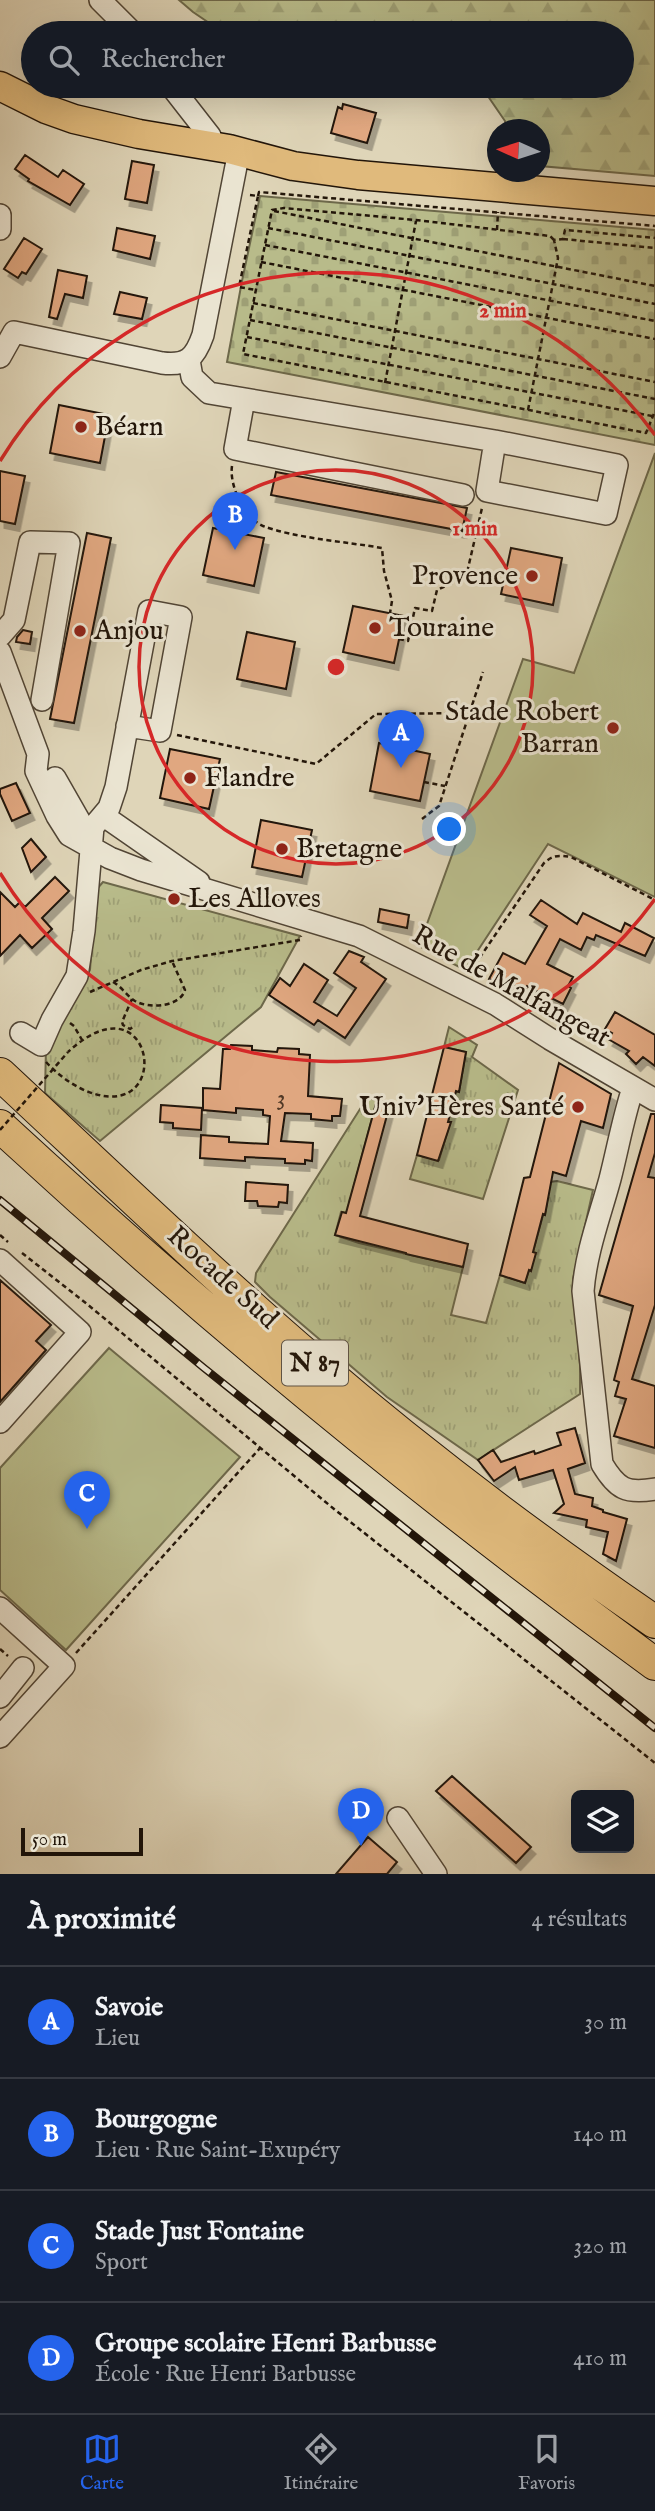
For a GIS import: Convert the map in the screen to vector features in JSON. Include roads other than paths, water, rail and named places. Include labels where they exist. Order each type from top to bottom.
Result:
[{"type":"highway","name":"Rocade Sud","points":[[0,1074],[312,1360],[459,1480],[535,1538],[655,1622]]},
{"type":"highway","name":"Rocade Sud","points":[[0,1128],[160,1271],[321,1407],[520,1564],[655,1664]]},
{"type":"main road","points":[[0,86],[21,96]]},
{"type":"main road","points":[[24,98],[74,119],[139,134],[239,151],[276,163],[323,171],[655,201]]},
{"type":"street","points":[[100,0],[121,21]]},
{"type":"street","points":[[180,98],[210,136],[212,146]]},
{"type":"street","points":[[0,356],[7,327],[162,363],[177,365],[189,360],[198,351],[203,335],[239,151]]},
{"type":"street","points":[[0,215],[0,229]]},
{"type":"street","points":[[189,360],[192,377],[209,393],[495,441],[617,466],[606,514],[487,491],[495,441]]},
{"type":"street","points":[[244,399],[235,449],[463,495]]},
{"type":"street","points":[[0,636],[15,620],[30,542],[69,542],[42,700]]},
{"type":"street","points":[[21,1033],[41,1045],[52,1020],[65,1012],[81,960],[93,827],[104,816],[116,787],[127,726],[149,611],[181,617],[160,731],[127,726]]},
{"type":"street","name":"Rue de Malfangeat","points":[[0,653],[38,754],[36,771],[69,835],[91,849],[129,866],[359,936],[464,988],[655,1100]]},
{"type":"street","name":"Rue de Malfangeat","points":[[104,816],[212,892]]},
{"type":"street","points":[[634,1088],[622,1120],[611,1176],[585,1266],[583,1291],[602,1464],[621,1488],[636,1493],[655,1489]]},
{"type":"street","points":[[0,1422],[80,1332],[5,1252]]},
{"type":"street","points":[[0,1608],[64,1666],[0,1737]]},
{"type":"street","points":[[0,1697],[23,1668]]},
{"type":"street","points":[[398,1818],[436,1874]]},
{"type":"railway","points":[[0,1200],[204,1368],[655,1728]]},
{"type":"place","name":"Béarn","points":[[81,427]]},
{"type":"place","name":"Bourgogne","points":[[235,550]]},
{"type":"place","name":"Provence","points":[[532,576]]},
{"type":"place","name":"Touraine","points":[[375,628]]},
{"type":"place","name":"Anjou","points":[[80,631]]},
{"type":"place","name":"Stade Robert Barran","points":[[613,728]]},
{"type":"place","name":"Savoie","points":[[401,768]]},
{"type":"place","name":"Flandre","points":[[190,778]]},
{"type":"place","name":"Bretagne","points":[[282,849]]},
{"type":"place","name":"Les Alloves","points":[[174,899]]},
{"type":"place","name":"Univ'Hères Santé","points":[[578,1107]]},
{"type":"place","name":"Stade Just Fontaine","points":[[87,1529]]},
{"type":"place","name":"Groupe scolaire Henri Barbusse","points":[[361,1846]]}]
